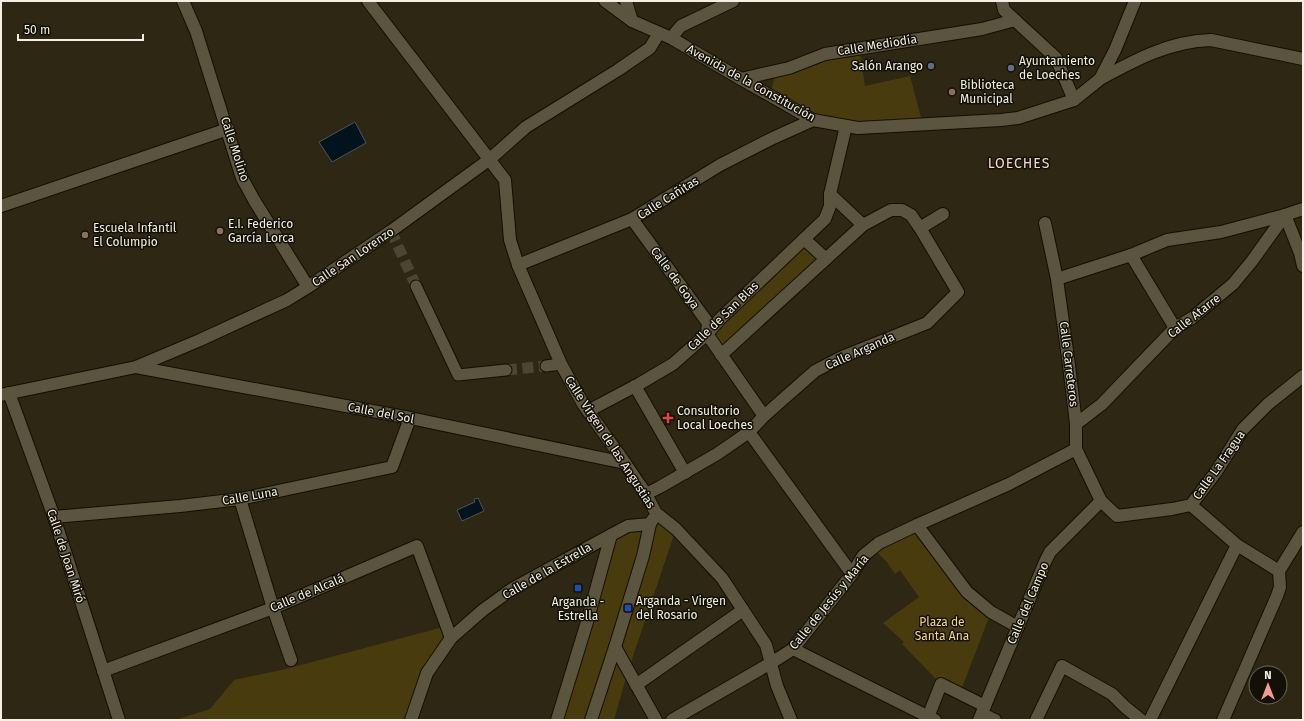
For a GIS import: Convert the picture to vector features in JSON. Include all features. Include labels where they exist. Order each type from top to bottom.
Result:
[{"type":"street","name":"Calle Molino","points":[[183,1],[196,31],[228,129],[242,178],[308,287]]},
{"type":"street","name":"Calle Virgen de las Angustias","points":[[368,1],[505,180],[510,240],[518,265],[561,364],[588,411],[646,494],[656,513],[676,529],[722,578],[766,645],[777,686],[791,720]]},
{"type":"street","name":"Avenida de la Constitución","points":[[605,1],[632,21],[671,38],[813,120],[858,128],[1001,120],[1018,118],[1074,100]]},
{"type":"street","points":[[626,1],[632,21]]},
{"type":"street","points":[[671,38],[681,26],[732,1]]},
{"type":"street","points":[[1002,1],[1004,10],[1056,58],[1074,100],[1100,79],[1134,61],[1166,47],[1198,40],[1211,40],[1229,43],[1303,59]]},
{"type":"street","points":[[1100,79],[1115,50],[1135,1]]},
{"type":"street","name":"Calle Mediodía","points":[[741,79],[789,68],[825,54],[982,29],[1015,20]]},
{"type":"street","name":"Calle San Lorenzo","points":[[5,394],[136,367],[200,340],[287,300],[391,232],[490,159],[526,127],[618,70],[650,48],[659,33]]},
{"type":"street","name":"Calle Cañitas","points":[[518,265],[632,220],[720,165],[773,138],[813,120]]},
{"type":"street","name":"Calle de San Blas","points":[[588,411],[673,364],[707,334],[720,319],[825,219],[830,206],[830,194],[846,126]]},
{"type":"street","points":[[1,206],[228,129]]},
{"type":"street","points":[[830,194],[863,225]]},
{"type":"street","points":[[1057,279],[1131,255],[1167,240],[1221,232],[1303,209]]},
{"type":"street","points":[[721,355],[863,225],[891,210],[902,210],[911,215],[920,228],[942,214]]},
{"type":"street","points":[[1285,215],[1300,253],[1303,266]]},
{"type":"street","name":"Calle Atarre","points":[[1076,424],[1102,404],[1175,328],[1192,318],[1233,284],[1252,261],[1285,215]]},
{"type":"street","name":"Calle de Goya","points":[[632,220],[708,323],[707,334],[764,416]]},
{"type":"street","name":"Calle Carreteros","points":[[1045,223],[1057,279],[1076,424],[1076,449],[1101,501]]},
{"type":"street","name":"Calle Arganda","points":[[646,494],[717,454],[749,432],[764,416],[815,371],[842,357],[927,323],[958,292],[920,228]]},
{"type":"street","points":[[804,239],[826,259]]},
{"type":"street","points":[[1131,255],[1175,328]]},
{"type":"street","points":[[416,286],[458,375],[506,370]]},
{"type":"street","points":[[546,366],[561,364]]},
{"type":"street","name":"Calle del Sol","points":[[136,367],[410,418],[625,463]]},
{"type":"street","name":"Calle La Fragua","points":[[1101,501],[1117,516],[1191,505],[1216,472],[1243,429],[1268,404],[1303,376]]},
{"type":"street","points":[[635,386],[685,473]]},
{"type":"street","name":"Calle de Joan Miró","points":[[5,394],[54,517],[119,720]]},
{"type":"street","name":"Calle Luna","points":[[54,517],[240,499],[392,467],[410,418]]},
{"type":"street","points":[[749,432],[852,574]]},
{"type":"street","name":"Calle de Jesús y María","points":[[672,720],[793,649],[852,574],[863,556],[873,548],[917,525],[1009,484],[1076,449]]},
{"type":"street","points":[[240,499],[273,608],[291,660]]},
{"type":"street","name":"Calle del Campo","points":[[982,713],[1050,552],[1101,501]]},
{"type":"street","points":[[1191,505],[1237,545],[1279,571]]},
{"type":"street","points":[[591,720],[643,556],[650,524],[656,513]]},
{"type":"street","name":"Calle de la Estrella","points":[[411,720],[427,673],[451,638],[483,610],[512,589],[628,526],[650,524]]},
{"type":"street","points":[[917,525],[968,592],[991,612],[1018,627]]},
{"type":"street","points":[[1223,720],[1277,596],[1280,587],[1279,571],[1303,532]]},
{"type":"street","points":[[557,720],[587,622],[611,535]]},
{"type":"street","points":[[1150,720],[1237,545]]},
{"type":"street","name":"Calle de Alcalá","points":[[103,671],[273,608],[417,546],[451,638]]},
{"type":"street","points":[[636,685],[743,610]]},
{"type":"street","points":[[615,647],[656,720]]},
{"type":"street","points":[[793,649],[930,719],[941,684],[982,713],[995,720]]},
{"type":"street","points":[[1036,720],[1062,666],[1112,694],[1141,720]]},
{"type":"green space","points":[[859,48],[865,86],[910,76],[923,125],[833,124],[770,96],[776,71]]},
{"type":"green space","points":[[804,239],[826,259],[721,355],[707,334]]},
{"type":"green space","points":[[656,513],[676,529],[628,671],[614,720],[556,720],[611,535],[650,524]]},
{"type":"green space","name":"Plaza de Santa Ana","points":[[917,525],[991,612],[960,693],[941,684],[902,644],[904,642],[883,623],[919,597],[900,570],[895,574],[887,562],[873,548]]},
{"type":"green space","points":[[447,626],[451,638],[427,673],[412,720],[175,720],[210,709],[234,680],[286,669]]},
{"type":"water","points":[[355,122],[366,143],[332,162],[319,142]]},
{"type":"water","points":[[478,498],[484,511],[462,521],[457,510],[475,502],[474,499]]},
{"type":"tunnel","points":[[391,231],[416,286]]},
{"type":"tunnel","points":[[506,370],[546,366]]},
{"type":"place","name":"Salón Arango","points":[[931,66]]},
{"type":"place","name":"Ayuntamiento de Loeches","points":[[1011,68]]},
{"type":"place","name":"Biblioteca Municipal","points":[[952,92]]},
{"type":"place","name":"E.I. Federico García Lorca","points":[[220,231]]},
{"type":"place","name":"Escuela Infantil El Columpio","points":[[85,235]]},
{"type":"place","name":"Consultorio Local Loeches","points":[[668,418]]},
{"type":"place","name":"Arganda - Estrella","points":[[578,588]]},
{"type":"place","name":"Arganda - Virgen del Rosario","points":[[628,608]]},
{"type":"district","name":"LOECHES","points":[[1019,163]]}]
